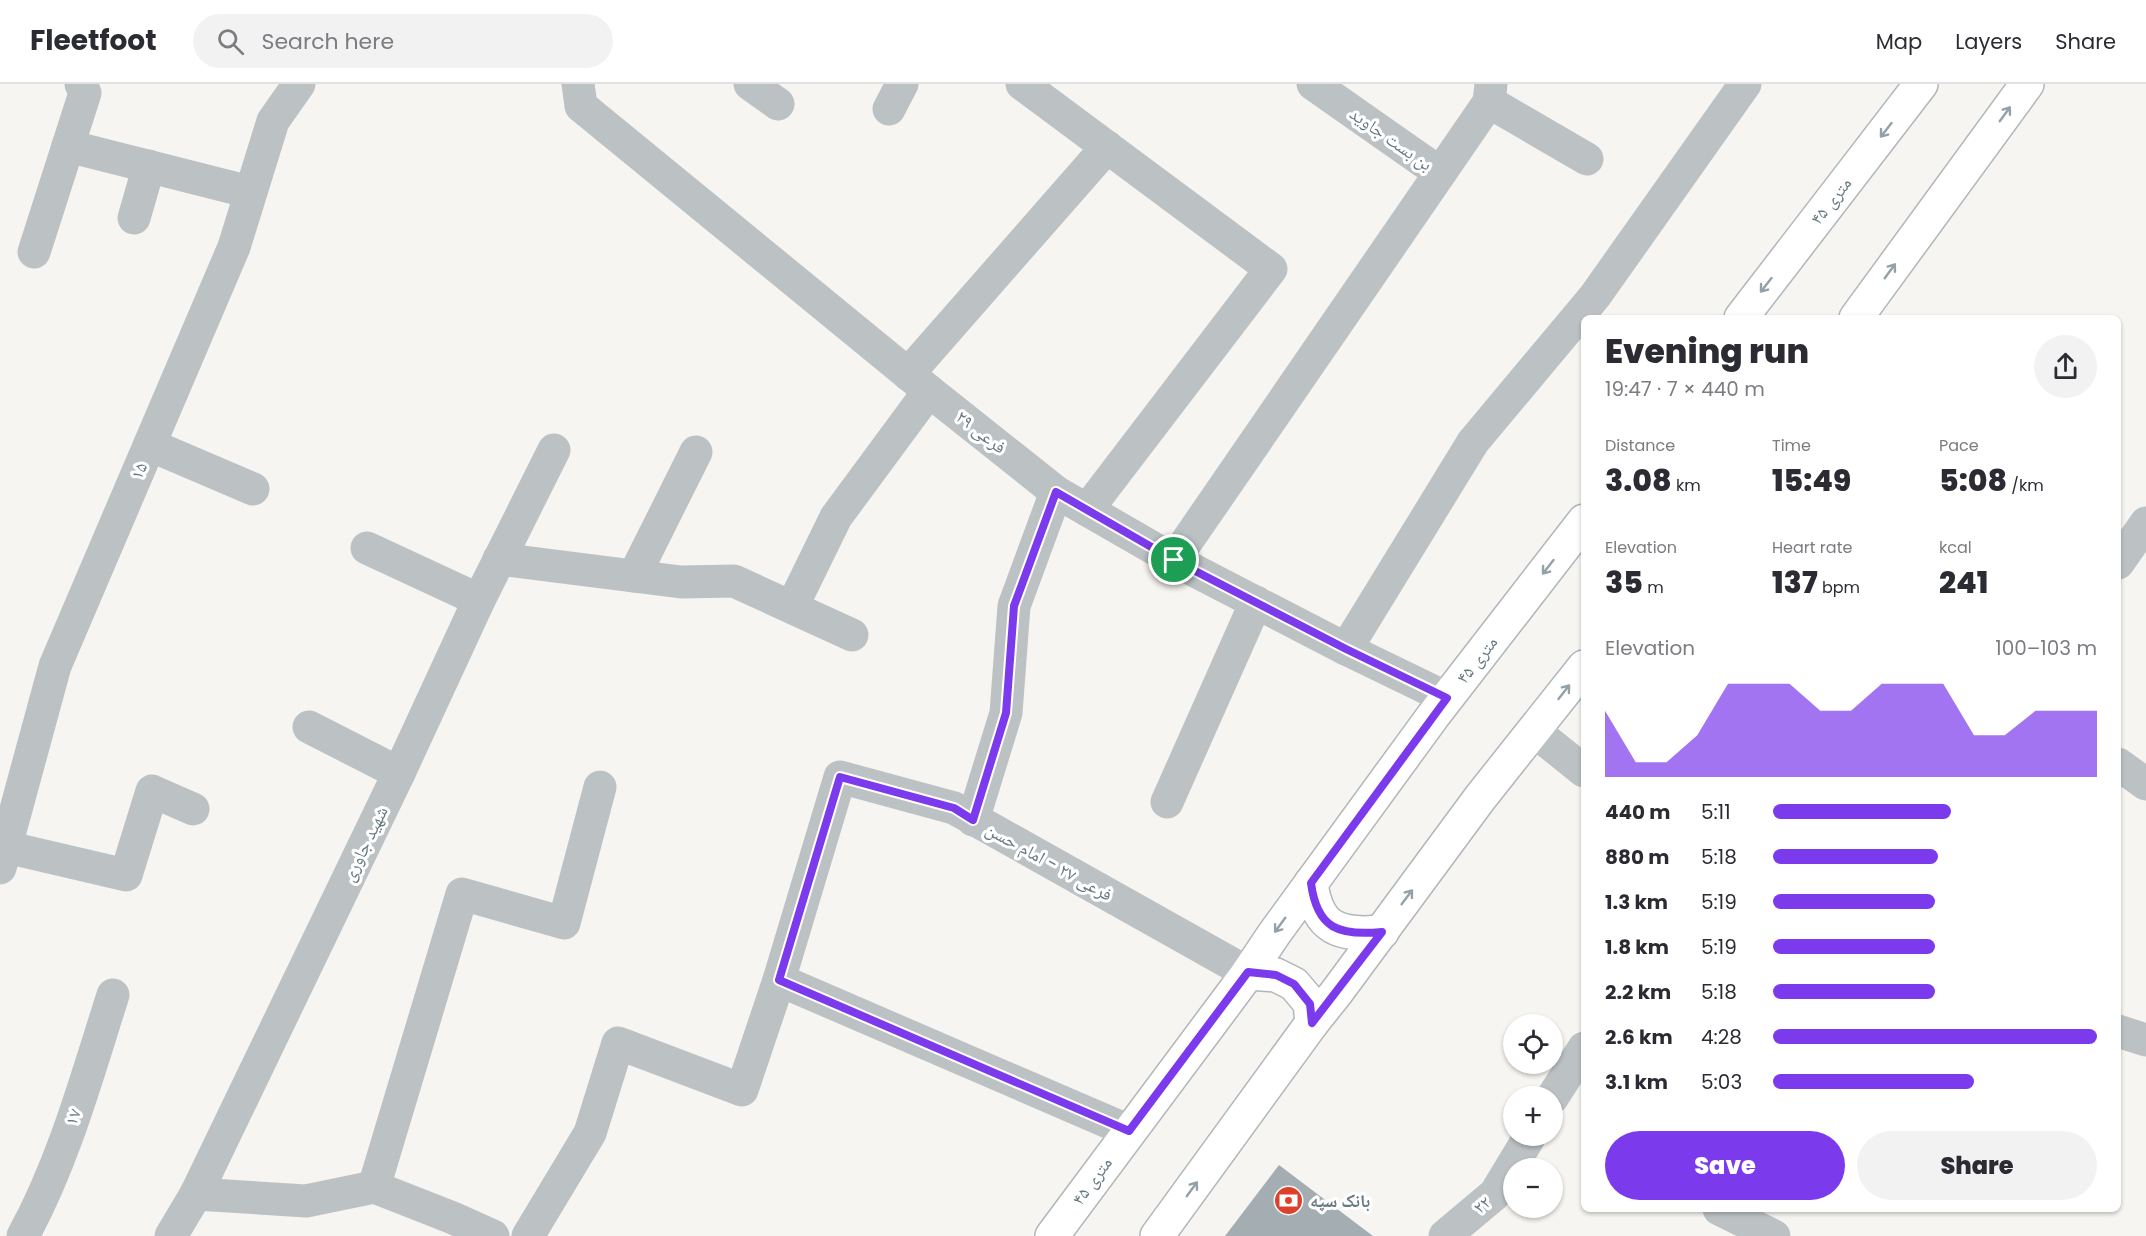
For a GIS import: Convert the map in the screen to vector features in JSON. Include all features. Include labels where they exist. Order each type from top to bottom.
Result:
[{"type":"main road","name":"۴۵ متری","points":[[1743,315],[1921,84]]},
{"type":"main road","points":[[1858,315],[2027,84]]},
{"type":"main road","name":"۴۵ متری","points":[[1052,1236],[1447,698],[1581,525]]},
{"type":"main road","points":[[1157,1236],[1480,798],[1581,671]]},
{"type":"main road","points":[[1311,883],[1313,900],[1318,913],[1336,929],[1358,934],[1382,932]]},
{"type":"main road","points":[[1248,972],[1276,975],[1294,984],[1310,1004],[1312,1023]]},
{"type":"street","points":[[34,252],[85,93],[81,84]]},
{"type":"street","name":"۱۵","points":[[3,857],[55,666],[234,247],[273,121],[300,84]]},
{"type":"street","name":"فرعی ۲۹","points":[[578,84],[581,106],[1056,492],[1174,560],[1346,649],[1447,698]]},
{"type":"street","points":[[750,84],[778,104]]},
{"type":"street","points":[[1022,84],[1271,268],[1087,510]]},
{"type":"street","name":"بن بست جاوید","points":[[1313,84],[1440,173]]},
{"type":"street","points":[[1346,649],[1473,442],[1595,296],[1745,84]]},
{"type":"street","points":[[1174,560],[1440,173],[1490,93],[1587,159]]},
{"type":"street","points":[[68,146],[250,192]]},
{"type":"street","points":[[792,607],[836,517],[918,382],[1107,147]]},
{"type":"street","points":[[134,218],[149,166]]},
{"type":"street","points":[[150,445],[253,489]]},
{"type":"street","name":"شهید جاوری","points":[[171,1236],[196,1194],[399,773],[479,600],[554,450]]},
{"type":"street","points":[[634,576],[696,452]]},
{"type":"street","points":[[973,820],[1006,713],[1014,606],[1056,492]]},
{"type":"street","points":[[2121,558],[2146,523]]},
{"type":"street","points":[[367,548],[479,600]]},
{"type":"street","points":[[499,559],[681,582],[734,581],[852,635]]},
{"type":"street","points":[[1167,802],[1256,603]]},
{"type":"street","points":[[309,727],[399,773]]},
{"type":"street","points":[[1534,731],[1581,769]]},
{"type":"street","points":[[2121,766],[2146,784]]},
{"type":"street","name":"فرعی ۲۷ - امام حسن","points":[[779,980],[840,777],[954,808],[1248,972]]},
{"type":"street","points":[[374,1187],[462,894],[564,923],[600,787]]},
{"type":"street","points":[[3,857],[126,875],[152,791],[193,809]]},
{"type":"street","points":[[528,1236],[590,1133],[618,1044],[742,1090],[779,980],[1129,1131]]},
{"type":"street","name":"۱۷","points":[[23,1236],[39,1207],[72,1120],[113,995]]},
{"type":"street","points":[[1560,1086],[1581,1053]]},
{"type":"street","name":"۲۲","points":[[1452,1234],[1495,1194],[1524,1146]]},
{"type":"street","points":[[196,1194],[306,1201],[374,1187],[493,1236]]},
{"type":"street","points":[[1725,1212],[1774,1236]]},
{"type":"building","name":"بانک سپه","points":[[1279,1165],[1373,1236],[1225,1236]]},
{"type":"place","name":"بانک سپه","points":[[1289,1201]]},
{"type":"route","points":[[1056,492],[1174,560],[1346,649],[1447,698],[1311,883],[1313,900],[1318,913],[1336,929],[1358,934],[1382,932],[1312,1023],[1310,1004],[1294,984],[1276,975],[1248,972],[1129,1131],[779,980],[840,777],[954,808],[973,820],[1006,713],[1014,606],[1056,492]]}]
